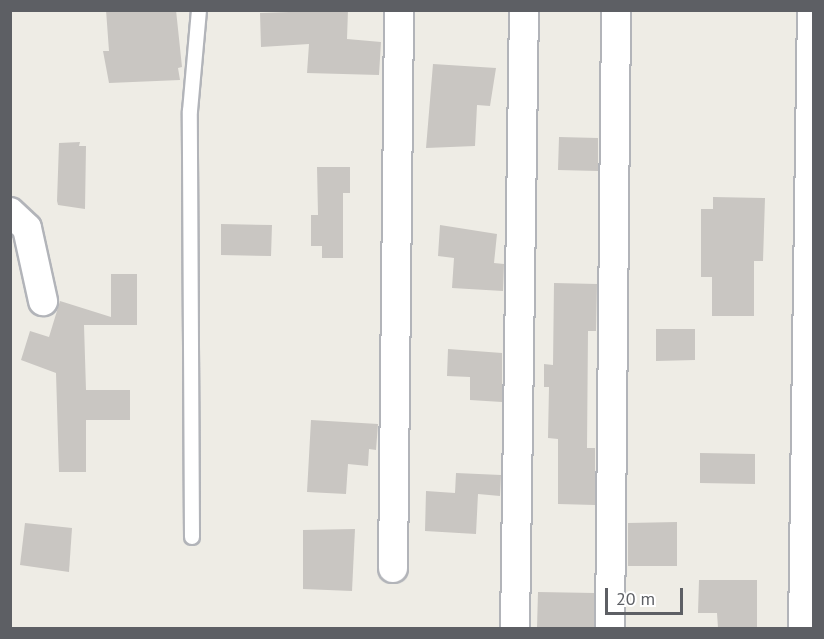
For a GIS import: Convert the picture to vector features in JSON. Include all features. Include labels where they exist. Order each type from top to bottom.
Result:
[{"type":"street","points":[[393,568],[399,10]]},
{"type":"street","points":[[515,628],[524,10]]},
{"type":"street","points":[[610,628],[616,10]]},
{"type":"street","points":[[803,628],[812,10]]},
{"type":"street","points":[[10,212],[27,228],[43,302]]},
{"type":"lane","points":[[192,537],[190,111],[199,10]]},
{"type":"building","points":[[106,10],[176,10],[182,67],[178,68],[180,80],[109,83],[103,51],[109,51]]},
{"type":"building","points":[[348,10],[347,39],[381,42],[379,75],[307,73],[309,44],[261,47],[260,13]]},
{"type":"building","points":[[433,64],[496,68],[490,106],[477,105],[475,146],[426,148]]},
{"type":"building","points":[[559,137],[598,138],[598,171],[558,170]]},
{"type":"building","points":[[80,142],[79,146],[86,146],[85,209],[58,205],[57,201],[59,143]]},
{"type":"building","points":[[317,167],[350,167],[350,193],[343,193],[343,258],[322,258],[322,246],[311,246],[311,215],[318,215]]},
{"type":"building","points":[[713,197],[765,198],[763,261],[754,261],[754,316],[712,316],[712,277],[701,277],[701,209],[713,209]]},
{"type":"building","points":[[221,224],[272,225],[271,256],[221,255]]},
{"type":"building","points":[[440,225],[497,234],[494,263],[504,264],[503,291],[452,288],[454,258],[438,256]]},
{"type":"building","points":[[111,274],[137,274],[137,325],[84,325],[86,390],[130,390],[130,420],[86,420],[86,472],[59,472],[56,373],[21,360],[30,331],[49,337],[60,301],[111,317]]},
{"type":"building","points":[[554,283],[597,284],[596,331],[588,331],[587,448],[595,448],[595,505],[558,504],[558,439],[548,438],[549,387],[544,387],[544,364],[553,365]]},
{"type":"building","points":[[656,329],[695,329],[695,360],[656,361]]},
{"type":"building","points":[[448,349],[502,353],[502,402],[470,400],[470,377],[447,376]]},
{"type":"building","points":[[311,420],[378,424],[376,450],[369,449],[368,466],[348,464],[346,494],[307,492]]},
{"type":"building","points":[[700,453],[755,454],[755,484],[700,483]]},
{"type":"building","points":[[456,473],[501,475],[500,496],[478,494],[476,534],[425,531],[426,491],[455,493]]},
{"type":"building","points":[[677,522],[677,566],[628,566],[628,523]]},
{"type":"building","points":[[25,523],[72,528],[69,572],[20,565]]},
{"type":"building","points":[[355,529],[352,591],[303,589],[303,530]]},
{"type":"building","points":[[699,580],[757,580],[757,628],[718,628],[717,613],[698,613]]},
{"type":"building","points":[[538,592],[594,593],[594,628],[537,628]]}]
